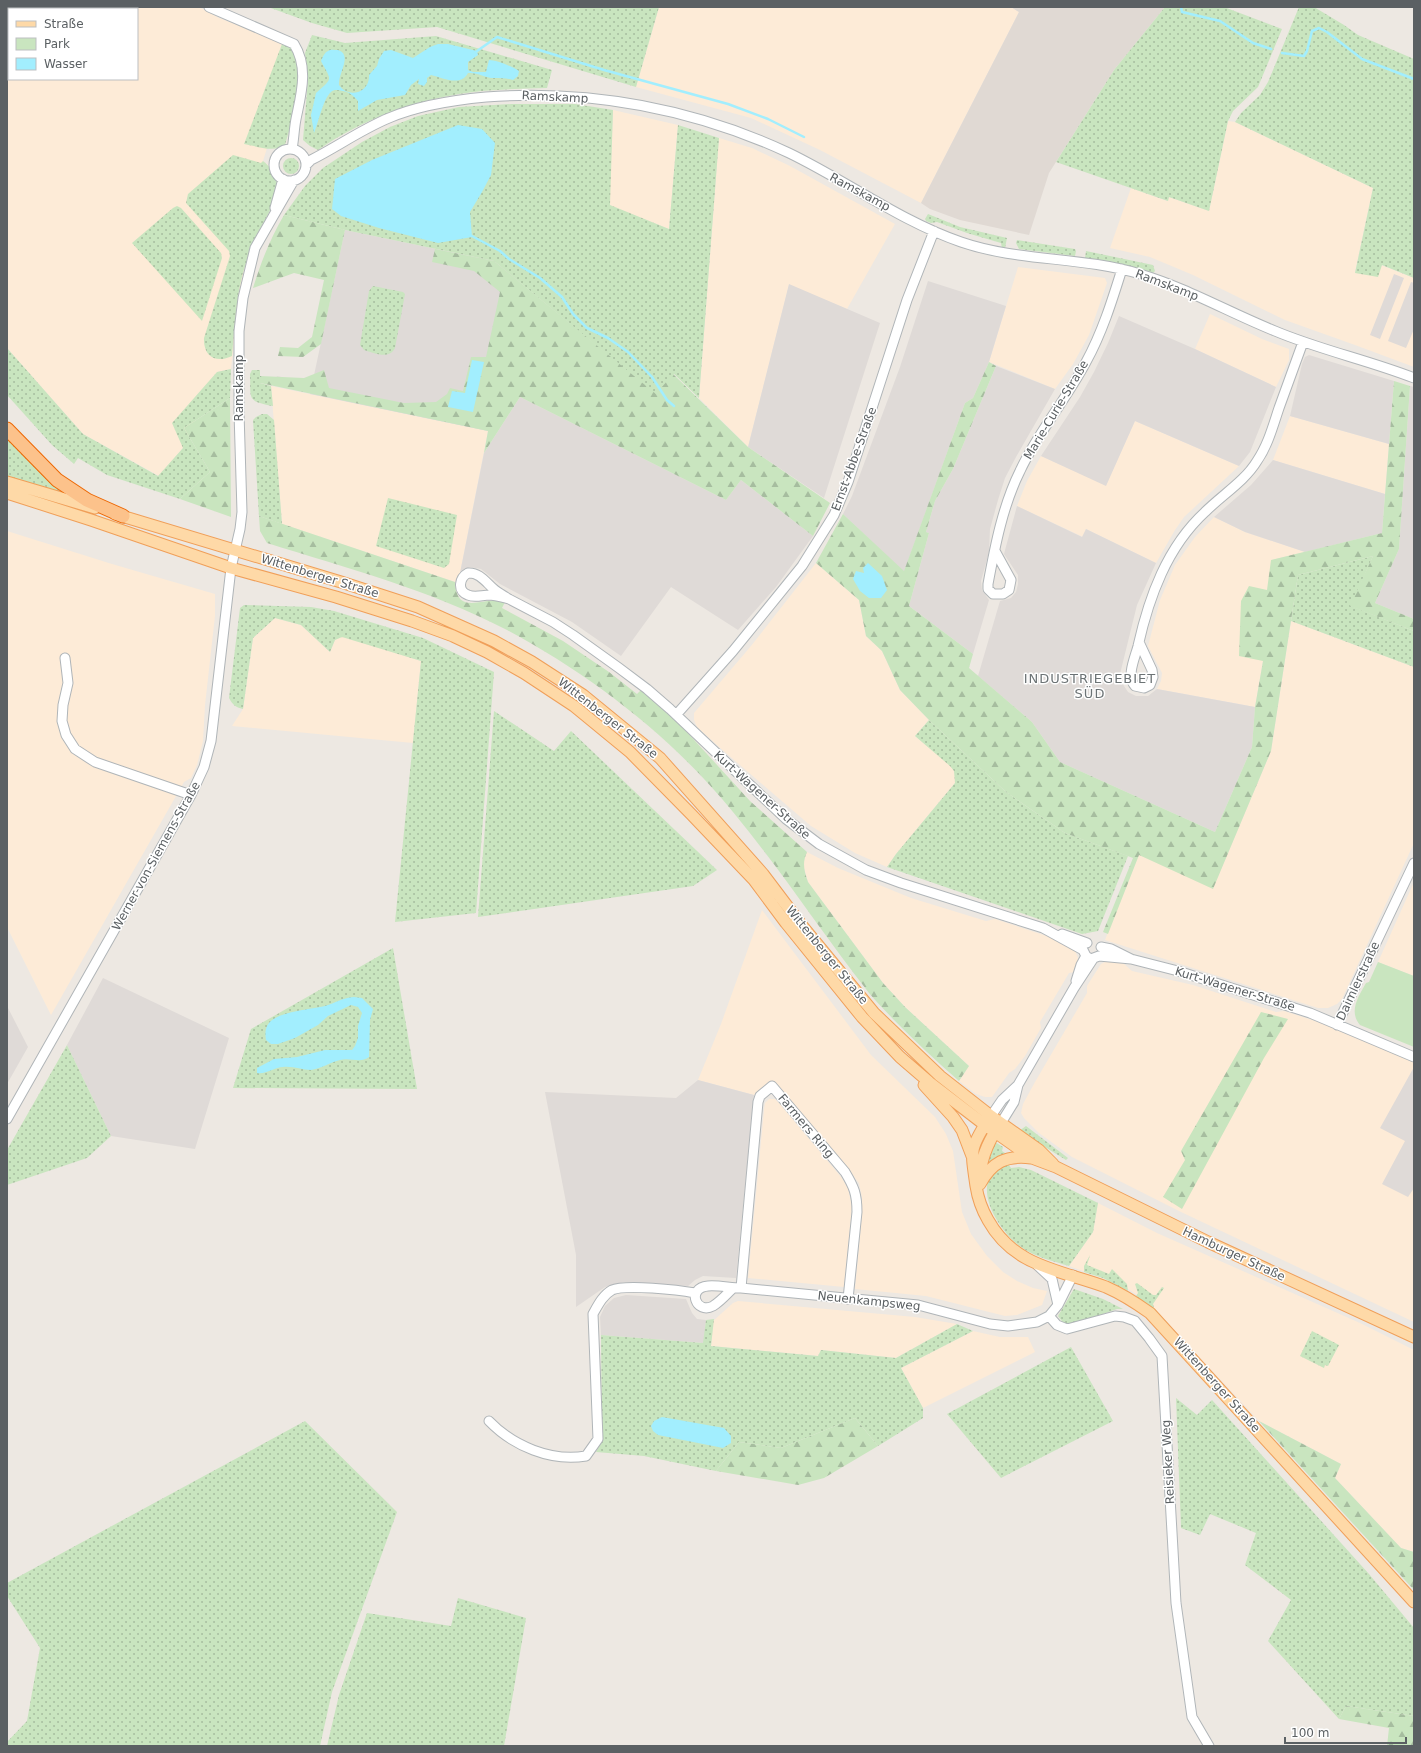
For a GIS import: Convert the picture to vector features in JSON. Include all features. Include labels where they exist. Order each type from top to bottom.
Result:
[{"type":"highway","points":[[7,428],[57,480],[87,500],[123,516]]},
{"type":"main road","name":"Wittenberger Straße","points":[[7,482],[235,550],[418,607],[500,645],[532,662],[583,695],[660,758],[763,874],[803,927],[874,1013],[988,1121]]},
{"type":"main road","name":"Wittenberger Straße","points":[[7,493],[98,522],[230,568],[336,597],[412,621],[453,636],[524,672],[574,706],[630,752],[754,880],[786,923],[862,1017],[900,1057],[929,1082],[998,1128],[983,1156],[980,1170],[980,1184],[987,1218]]},
{"type":"main road","points":[[900,1057],[953,1117],[962,1130],[972,1156]]},
{"type":"main road","name":"Wittenberger Straße","points":[[988,1121],[973,1145],[972,1156],[978,1198],[994,1231],[1006,1245],[1020,1256],[1036,1264],[1073,1275],[1125,1296],[1150,1314],[1414,1602]]},
{"type":"main road","name":"Hamburger Straße","points":[[998,1128],[1032,1158],[1056,1167],[1208,1242],[1414,1337]]},
{"type":"main road","name":"Hamburger Straße","points":[[998,1128],[1039,1150],[1056,1167]]},
{"type":"main road","points":[[980,1184],[986,1173],[1003,1159],[1020,1157],[1032,1158]]},
{"type":"street","points":[[209,7],[282,38],[294,44],[298,49],[304,76],[301,102],[296,119],[292,150]]},
{"type":"street","name":"Ramskamp","points":[[230,568],[242,512],[239,404],[239,331],[243,298],[255,248],[294,180],[303,175],[306,165],[311,160],[390,117],[459,99],[518,95],[601,99],[652,108],[735,130],[790,154],[934,231],[960,242],[999,252],[1122,269],[1164,282],[1269,329],[1303,342],[1376,364],[1414,378]]},
{"type":"street","points":[[294,180],[283,179],[278,175],[275,163],[280,153],[292,150],[302,154],[306,165]]},
{"type":"street","name":"Ramskamp","points":[[274,214],[283,179]]},
{"type":"street","name":"Ernst-Abbe-Straße","points":[[676,715],[733,651],[802,566],[834,515],[848,482],[907,300],[934,231]]},
{"type":"street","name":"Marie-Curie-Straße","points":[[995,551],[1006,508],[1017,478],[1033,446],[1082,369],[1097,342],[1122,269]]},
{"type":"street","points":[[1139,642],[1150,600],[1179,541],[1204,512],[1250,471],[1261,455],[1303,342]]},
{"type":"street","name":"Werner-von-Siemens-Straße","points":[[7,1119],[191,795],[204,767],[211,741],[230,568]]},
{"type":"street","name":"Kurt-Wagener-Straße","points":[[509,599],[496,596],[473,597],[467,595],[461,588],[461,578],[468,573],[479,576],[509,599],[553,622],[593,648],[642,685],[676,715],[801,832],[826,848],[879,875],[1049,931],[1091,952],[1131,959],[1178,971],[1302,1010],[1337,1025]]},
{"type":"street","points":[[66,658],[68,683],[63,705],[62,721],[66,735],[75,749],[95,762],[191,795]]},
{"type":"street","name":"Daimlerstraße","points":[[1414,863],[1337,1025],[1414,1057]]},
{"type":"street","points":[[998,1128],[1014,1102],[1018,1085],[1074,988],[1091,952]]},
{"type":"street","points":[[988,1121],[1002,1100],[1018,1085]]},
{"type":"street","name":"Farmers Ring","points":[[737,1288],[758,1102],[760,1096],[772,1086],[845,1172],[854,1186],[857,1198],[857,1212],[848,1299]]},
{"type":"street","points":[[1036,1264],[1052,1279],[1058,1305]]},
{"type":"street","points":[[1049,1316],[1058,1305],[1073,1275]]},
{"type":"street","name":"Neuenkampsweg","points":[[489,1421],[507,1437],[538,1451],[553,1456],[574,1458],[586,1456],[598,1439],[593,1314],[600,1301],[612,1290],[625,1287],[695,1293],[707,1286],[918,1305],[990,1324],[1008,1326],[1037,1322],[1049,1316]]},
{"type":"street","points":[[695,1293],[695,1300],[699,1306],[706,1308],[713,1306],[737,1288]]},
{"type":"street","name":"Reisieker Weg","points":[[1049,1316],[1057,1325],[1067,1329],[1115,1316],[1124,1317],[1135,1321],[1162,1356],[1176,1603],[1192,1717],[1209,1746]]},
{"type":"shaded area","points":[[7,7],[199,7],[219,18],[274,39],[292,49],[285,145],[280,148],[267,148],[263,161],[268,165],[276,180],[265,219],[252,244],[245,265],[239,297],[231,369],[217,372],[183,448],[159,476],[83,434],[7,348]]},
{"type":"shaded area","points":[[659,7],[1011,7],[1019,12],[921,203],[820,150],[751,118],[636,87]]},
{"type":"shaded area","points":[[1011,7],[1165,7],[1114,70],[1049,173],[1029,235],[960,220],[930,209],[921,203],[1019,12]]},
{"type":"shaded area","points":[[613,110],[678,125],[669,229],[609,205]]},
{"type":"shaded area","points":[[1228,121],[1235,122],[1373,188],[1355,272],[1381,265],[1414,278],[1414,367],[1285,320],[1193,275],[1150,257],[1110,248],[1131,188],[1167,201],[1169,197],[1209,211]]},
{"type":"shaded area","points":[[719,138],[752,148],[790,166],[895,224],[847,309],[789,285],[748,447],[699,398]]},
{"type":"shaded area","points":[[345,230],[494,261],[519,281],[488,431],[310,394]]},
{"type":"shaded area","points":[[1018,267],[1105,278],[1107,283],[1089,335],[1073,364],[1055,389],[989,362]]},
{"type":"shaded area","points":[[1394,274],[1404,278],[1380,339],[1370,335]]},
{"type":"shaded area","points":[[928,281],[1006,306],[989,362],[973,398],[965,403],[904,572],[843,514],[852,496],[900,367]]},
{"type":"shaded area","points":[[1411,282],[1414,283],[1414,329],[1406,348],[1388,341]]},
{"type":"shaded area","points":[[789,284],[880,323],[824,498],[748,447]]},
{"type":"shaded area","points":[[1210,314],[1262,339],[1289,349],[1289,360],[1276,387],[1195,349]]},
{"type":"shaded area","points":[[1119,316],[1195,349],[1276,387],[1250,452],[1239,466],[1135,421],[1106,486],[1041,456],[1080,397],[1094,372]]},
{"type":"shaded area","points":[[1309,355],[1394,381],[1389,444],[1290,416],[1302,364],[1305,357]]},
{"type":"shaded area","points":[[996,366],[1055,389],[1005,478],[998,500],[990,529],[989,552],[981,581],[982,590],[989,600],[973,654],[909,606],[929,533],[926,532],[935,501],[953,469]]},
{"type":"shaded area","points":[[271,386],[488,431],[460,573],[455,582],[282,524]]},
{"type":"shaded area","points":[[1410,386],[1414,387],[1414,619],[1375,603],[1399,549]]},
{"type":"shaded area","points":[[520,397],[726,500],[741,480],[813,536],[776,587],[738,630],[671,587],[621,656],[572,622],[500,584],[481,569],[470,567],[460,573],[484,453]]},
{"type":"shaded area","points":[[1290,416],[1389,444],[1385,494],[1273,460]]},
{"type":"shaded area","points":[[1135,421],[1239,466],[1184,517],[1156,563],[1086,529],[1083,537],[1017,506],[1027,481],[1041,456],[1106,485]]},
{"type":"shaded area","points":[[1273,460],[1385,494],[1382,533],[1305,552],[1245,532],[1214,517],[1251,485]]},
{"type":"shaded area","points":[[1017,506],[1082,537],[1086,529],[1156,563],[1137,605],[1120,674],[1122,683],[1128,692],[1136,696],[1148,696],[1157,689],[1255,707],[1252,747],[1215,832],[1060,762],[1032,722],[978,676],[1000,601],[1011,598],[1016,592],[1018,584],[1018,575],[1004,554]]},
{"type":"shaded area","points":[[1214,517],[1245,532],[1305,552],[1272,560],[1263,661],[1255,707],[1157,689],[1161,681],[1162,673],[1148,646],[1160,600],[1175,565],[1195,537]]},
{"type":"shaded area","points":[[7,531],[215,594],[215,616],[205,705],[203,741],[197,765],[191,778],[184,782],[51,1015],[7,927]]},
{"type":"shaded area","points":[[816,563],[859,600],[866,636],[882,651],[900,690],[929,720],[915,736],[950,765],[956,778],[955,783],[887,867],[855,853],[811,826],[719,747],[697,727],[694,720],[694,713],[751,646]]},
{"type":"shaded area","points":[[275,618],[301,625],[330,652],[335,640],[342,636],[421,661],[413,743],[232,726],[243,709],[253,638]]},
{"type":"shaded area","points":[[1291,621],[1414,667],[1414,843],[1342,999],[1337,1004],[1328,1008],[1318,1008],[1105,940],[1139,854],[1213,888],[1271,751]]},
{"type":"shaded area","points":[[807,852],[838,868],[911,898],[986,921],[995,919],[1059,940],[1074,948],[1078,958],[1077,967],[1074,972],[1069,973],[1040,1022],[1041,1028],[1025,1056],[1015,1069],[1009,1073],[992,1097],[985,1097],[976,1094],[959,1081],[969,1066],[905,1007],[883,983],[808,882],[804,868],[804,860]]},
{"type":"shaded area","points":[[1414,882],[1414,976],[1378,962]]},
{"type":"shaded area","points":[[762,910],[871,1055],[935,1117],[946,1134],[953,1151],[962,1212],[971,1234],[987,1256],[1003,1272],[1017,1281],[1033,1288],[1047,1291],[1042,1305],[1017,1315],[1005,1316],[926,1296],[855,1289],[862,1214],[862,1198],[859,1183],[775,1082],[770,1081],[754,1095],[698,1080],[721,1024]]},
{"type":"shaded area","points":[[1107,961],[1123,963],[1132,971],[1193,985],[1276,1012],[1284,1011],[1334,1027],[1414,1061],[1405,1141],[1414,1188],[1414,1322],[1179,1211],[1072,1157],[1039,1133],[1024,1118],[1021,1113],[1023,1104],[1087,993],[1087,986],[1101,964]]},
{"type":"shaded area","points":[[103,978],[229,1038],[195,1149],[111,1136],[67,1045]]},
{"type":"shaded area","points":[[7,1006],[28,1047],[7,1084]]},
{"type":"shaded area","points":[[1414,1067],[1414,1188],[1408,1197],[1382,1184],[1405,1141],[1380,1128]]},
{"type":"shaded area","points":[[698,1080],[754,1095],[736,1278],[703,1276],[688,1286],[624,1282],[605,1287],[576,1307],[576,1255],[545,1092],[676,1098]]},
{"type":"shaded area","points":[[769,1099],[775,1099],[780,1104],[841,1177],[848,1188],[852,1207],[844,1287],[748,1278],[764,1110],[765,1103]]},
{"type":"shaded area","points":[[1098,1203],[1157,1233],[1360,1323],[1414,1350],[1414,1552],[1401,1548],[1335,1478],[1341,1464],[1259,1421],[1148,1302],[1122,1285],[1069,1266],[1093,1232]]},
{"type":"shaded area","points":[[626,1295],[686,1299],[692,1313],[697,1319],[706,1320],[704,1343],[601,1335],[600,1317],[605,1306],[614,1298]]},
{"type":"shaded area","points":[[738,1301],[915,1317],[957,1324],[896,1358],[821,1350],[818,1356],[711,1346],[713,1321],[733,1303]]},
{"type":"shaded area","points":[[973,1331],[1000,1337],[1028,1337],[1035,1352],[923,1408],[901,1368]]},
{"type":"green space","points":[[268,7],[659,7],[636,87],[437,27],[347,33],[312,23]]},
{"type":"green space","points":[[1165,7],[1224,7],[1282,29],[1258,87],[1233,111],[1228,121],[1209,211],[1169,197],[1168,201],[1056,162],[1114,70]]},
{"type":"green space","points":[[1299,7],[1314,7],[1358,35],[1414,59],[1414,278],[1382,265],[1378,277],[1355,273],[1373,188],[1235,122],[1241,113],[1260,95],[1268,82]]},
{"type":"green space","points":[[312,35],[345,43],[436,36],[552,70],[547,88],[481,91],[422,102],[386,114],[368,122],[351,130],[318,150],[303,140],[308,80],[305,53]]},
{"type":"green space","points":[[282,44],[291,48],[297,56],[299,67],[298,95],[285,145],[270,149],[244,144]]},
{"type":"green space","points":[[512,104],[575,104],[613,110],[610,205],[669,229],[678,125],[719,138],[699,398],[674,374],[656,395],[494,261],[345,230],[284,215],[305,186],[323,168],[362,142],[390,127],[418,116],[459,107]]},
{"type":"green space","points":[[233,155],[261,163],[263,161],[273,172],[277,187],[274,202],[249,252],[240,285],[236,309],[232,356],[216,359],[208,354],[204,344],[204,338],[230,256],[229,251],[186,203],[188,194]]},
{"type":"green space","points":[[288,158],[294,158],[299,163],[297,172],[294,174],[288,174],[283,169],[283,163]]},
{"type":"green space","points":[[177,206],[181,208],[221,253],[222,258],[202,321],[132,243]]},
{"type":"green space","points":[[928,214],[960,227],[1007,238],[1005,248],[1002,248],[1001,243],[937,222],[931,223],[926,221],[925,219]]},
{"type":"green space","points":[[284,215],[345,230],[321,344],[303,357],[278,356],[280,347],[298,348],[312,337],[324,280],[294,273],[253,288],[266,251]]},
{"type":"green space","points":[[1017,240],[1075,249],[1075,256],[1019,249],[1016,243]]},
{"type":"green space","points":[[435,249],[494,261],[656,394],[673,374],[748,447],[830,503],[813,536],[741,480],[726,500],[520,397],[484,453],[488,431],[260,383],[260,376],[304,378],[324,370],[329,388],[404,403],[436,402],[447,394],[450,388],[463,391],[471,357],[486,357],[500,292],[474,271],[432,262]]},
{"type":"green space","points":[[1086,251],[1153,265],[1155,271],[1153,273],[1122,265],[1086,260]]},
{"type":"green space","points":[[373,286],[403,292],[405,294],[395,348],[392,352],[385,355],[364,350],[360,345],[369,291]]},
{"type":"green space","points":[[7,348],[83,434],[158,476],[183,448],[172,423],[217,372],[231,369],[230,398],[184,428],[210,472],[180,499],[107,475],[78,458],[74,464],[52,445],[7,395]]},
{"type":"green space","points":[[989,362],[996,366],[953,469],[935,501],[926,532],[929,533],[909,606],[973,654],[969,668],[1032,722],[1060,762],[1215,832],[1252,747],[1255,707],[1263,661],[1239,656],[1241,601],[1249,586],[1267,590],[1271,560],[1382,533],[1394,381],[1410,386],[1399,549],[1375,603],[1414,619],[1414,631],[1350,606],[1373,556],[1298,575],[1271,751],[1213,889],[1139,855],[1108,934],[1103,932],[1133,858],[1065,833],[1006,792],[929,720],[900,690],[882,651],[866,636],[859,600],[816,563],[843,514],[904,571],[965,403],[973,398]]},
{"type":"green space","points":[[252,370],[260,370],[260,383],[271,386],[273,406],[258,402],[252,398],[250,389],[250,374]]},
{"type":"green space","points":[[230,398],[231,517],[180,499],[210,472],[184,428]]},
{"type":"green space","points":[[262,414],[267,414],[274,420],[282,524],[259,516],[253,420]]},
{"type":"green space","points":[[7,437],[69,495],[7,480]]},
{"type":"green space","points":[[388,498],[457,515],[449,564],[444,568],[376,546]]},
{"type":"green space","points":[[259,516],[455,582],[457,593],[461,599],[466,602],[505,602],[502,608],[563,641],[609,672],[637,694],[641,690],[675,719],[750,801],[807,852],[804,860],[804,867],[808,882],[883,983],[905,1007],[969,1066],[959,1081],[909,1035],[872,996],[768,856],[709,784],[656,733],[628,709],[568,666],[505,629],[477,615],[418,591],[267,543],[260,531]]},
{"type":"green space","points":[[1373,556],[1351,606],[1414,631],[1414,667],[1291,621],[1298,575]]},
{"type":"green space","points":[[244,605],[311,607],[334,611],[423,638],[494,672],[476,913],[395,922],[421,661],[342,637],[335,640],[330,652],[301,625],[275,618],[253,638],[243,709],[234,705],[229,698],[240,608]]},
{"type":"green space","points":[[494,711],[554,751],[571,731],[717,870],[693,886],[478,917]]},
{"type":"green space","points":[[929,720],[1006,792],[1065,833],[1128,856],[1098,931],[1082,934],[887,867],[955,783],[954,771],[950,766],[915,736]]},
{"type":"green space","points":[[393,948],[417,1089],[233,1088],[251,1029]]},
{"type":"green space","points":[[1378,962],[1414,976],[1414,1047],[1360,1025],[1357,1020],[1355,1014],[1356,1004],[1360,993],[1366,983],[1369,982]]},
{"type":"green space","points":[[1261,1012],[1288,1019],[1264,1058],[1182,1209],[1163,1197],[1185,1160],[1181,1151]]},
{"type":"green space","points":[[67,1045],[111,1136],[87,1158],[7,1185],[7,1150]]},
{"type":"green space","points":[[1026,1126],[1068,1158],[1066,1160],[1019,1131]]},
{"type":"green space","points":[[995,1142],[1003,1147],[1002,1151],[1008,1155],[986,1169],[988,1159]]},
{"type":"green space","points":[[1007,1162],[1011,1168],[1019,1167],[1031,1170],[1098,1203],[1093,1232],[1069,1266],[1044,1258],[1021,1247],[1005,1232],[998,1221],[988,1199],[987,1187],[990,1177],[997,1168]]},
{"type":"green space","points":[[1090,1255],[1087,1265],[1109,1274],[1112,1269],[1127,1284],[1128,1291],[1103,1278],[1084,1272],[1084,1266]]},
{"type":"green space","points":[[1137,1283],[1153,1295],[1156,1295],[1162,1287],[1164,1288],[1153,1304],[1154,1308],[1184,1341],[1182,1343],[1148,1306],[1136,1296],[1138,1293],[1135,1284]]},
{"type":"green space","points":[[1074,1289],[1103,1299],[1123,1309],[1117,1309],[1072,1325],[1064,1324],[1058,1316]]},
{"type":"green space","points":[[714,1319],[711,1346],[818,1356],[821,1350],[896,1358],[957,1324],[973,1331],[901,1368],[923,1408],[923,1418],[878,1446],[855,1418],[781,1448],[739,1442],[716,1471],[644,1456],[596,1452],[602,1440],[601,1335],[703,1343],[706,1320]]},
{"type":"green space","points":[[1312,1331],[1339,1345],[1328,1366],[1325,1365],[1324,1368],[1300,1356]]},
{"type":"green space","points":[[1071,1347],[1113,1421],[1001,1478],[947,1414]]},
{"type":"green space","points":[[1176,1398],[1197,1415],[1212,1400],[1369,1574],[1414,1628],[1414,1716],[1346,1706],[1339,1719],[1268,1641],[1291,1600],[1245,1565],[1256,1533],[1210,1514],[1200,1535],[1181,1528]]},
{"type":"green space","points":[[855,1418],[878,1446],[824,1478],[798,1485],[716,1471],[739,1442],[781,1448]]},
{"type":"green space","points":[[305,1421],[397,1512],[332,1692],[320,1746],[7,1746],[7,1742],[27,1721],[40,1648],[7,1596],[7,1583]]},
{"type":"green space","points":[[1259,1421],[1341,1464],[1335,1478],[1401,1548],[1414,1552],[1414,1590]]},
{"type":"green space","points":[[458,1598],[526,1618],[504,1746],[327,1746],[339,1695],[367,1613],[451,1626]]},
{"type":"green space","points":[[1346,1706],[1414,1716],[1414,1746],[1387,1746],[1389,1728],[1339,1719]]},
{"type":"water","points":[[438,44],[448,44],[477,51],[478,55],[468,62],[468,70],[473,72],[486,72],[489,60],[492,60],[517,69],[519,71],[518,76],[513,80],[491,78],[475,73],[468,73],[461,80],[456,81],[431,75],[427,78],[427,82],[424,86],[418,84],[419,79],[411,85],[405,95],[377,100],[358,111],[358,101],[353,96],[349,93],[333,90],[328,95],[314,133],[311,115],[316,93],[326,84],[329,79],[329,76],[321,61],[327,52],[330,50],[338,50],[342,52],[345,60],[339,85],[348,92],[353,93],[362,90],[366,86],[369,75],[377,66],[384,51],[391,50],[413,58],[430,47]]},
{"type":"water","points":[[458,125],[482,129],[495,143],[491,175],[470,212],[472,237],[438,243],[379,228],[341,216],[332,209],[335,179],[372,160]]},
{"type":"water","points":[[472,360],[484,362],[473,412],[448,407],[452,391],[465,393]]},
{"type":"water","points":[[868,563],[882,576],[887,590],[881,598],[869,598],[860,591],[853,579],[856,571],[864,573],[863,568]]},
{"type":"water","points":[[354,997],[362,998],[373,1009],[370,1020],[369,1057],[362,1060],[344,1059],[311,1070],[283,1067],[263,1073],[257,1073],[257,1068],[274,1059],[297,1057],[325,1050],[352,1050],[358,1038],[358,1026],[362,1013],[358,1007],[351,1005],[328,1016],[318,1025],[295,1038],[278,1044],[271,1044],[266,1040],[265,1033],[269,1023],[279,1016],[325,1006],[342,999]]},
{"type":"water","points":[[662,1417],[724,1428],[731,1436],[731,1443],[723,1448],[658,1435],[653,1431],[651,1426],[654,1421]]},
{"type":"waterway","points":[[1181,7],[1182,12],[1220,21],[1253,43],[1271,49]]},
{"type":"waterway","points":[[1282,53],[1304,56],[1307,51],[1312,31],[1319,28],[1327,32],[1362,59],[1414,79]]},
{"type":"waterway","points":[[477,51],[497,37],[604,70],[728,104],[768,119],[804,137]]},
{"type":"waterway","points":[[470,235],[500,251],[509,259],[540,278],[562,297],[573,314],[587,328],[608,338],[628,352],[652,377],[667,400],[674,406]]},
{"type":"district","name":"INDUSTRIEGEBIET SÜD","points":[[1090,686]]}]
